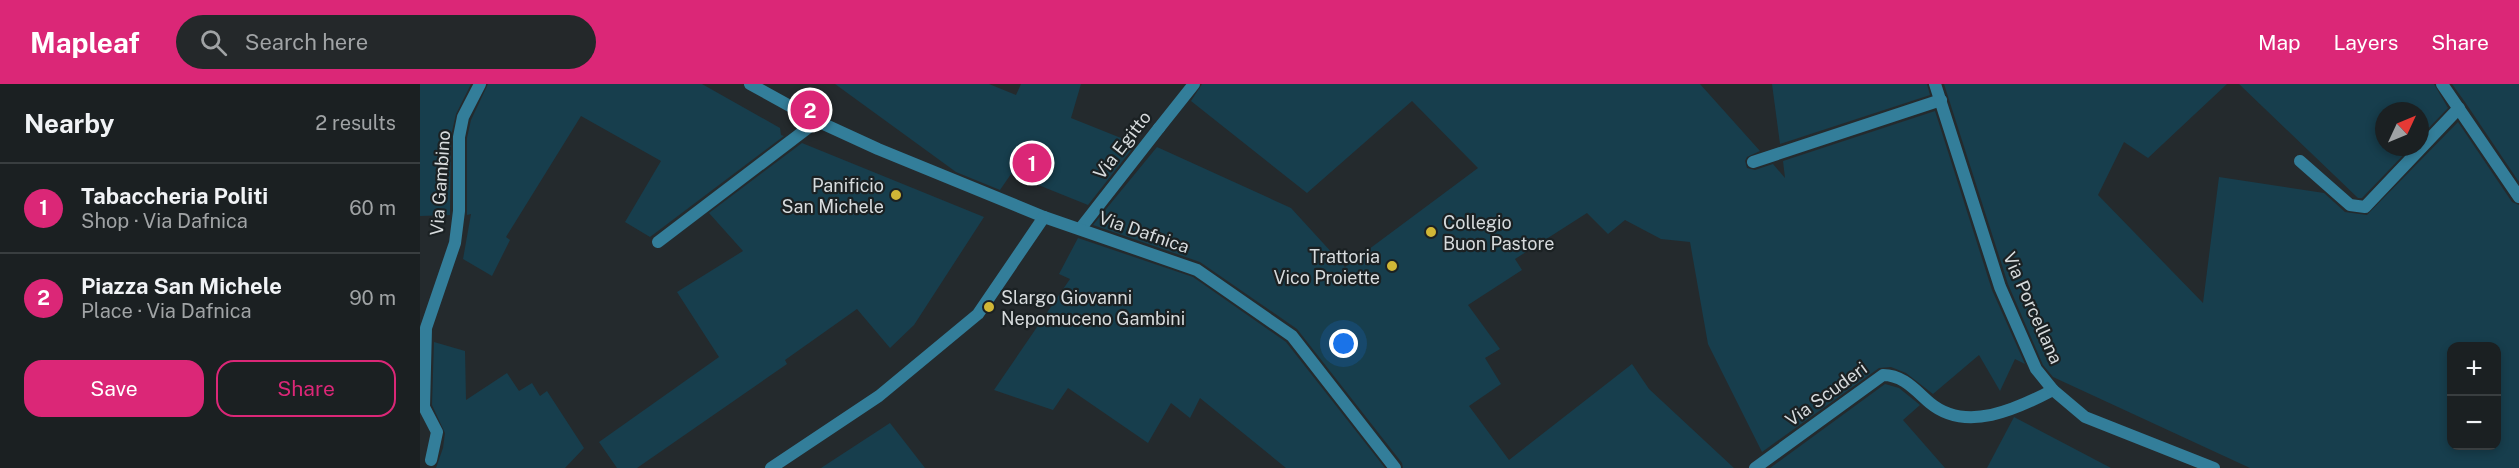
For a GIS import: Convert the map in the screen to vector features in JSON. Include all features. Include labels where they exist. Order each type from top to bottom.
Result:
[{"type":"street","name":"Via Gambino","points":[[431,460],[437,432],[424,407],[426,328],[455,243],[459,211],[459,137],[463,117],[480,84]]},
{"type":"street","name":"Via Dafnica","points":[[750,84],[817,122],[878,149],[1044,217],[1197,270],[1292,336],[1395,468]]},
{"type":"street","name":"Via Egitto","points":[[1080,229],[1194,84]]},
{"type":"street","name":"Via Porcellana","points":[[1935,84],[2000,287],[2036,369],[2052,390],[2085,417],[2214,468]]},
{"type":"street","points":[[2442,84],[2519,197]]},
{"type":"street","points":[[1753,162],[1941,100]]},
{"type":"street","points":[[2300,161],[2350,205],[2365,207],[2459,108]]},
{"type":"street","points":[[658,242],[817,122]]},
{"type":"street","points":[[771,468],[879,396],[978,314],[1044,217]]},
{"type":"street","name":"Via Scuderi","points":[[1755,468],[1883,375],[1893,375],[1904,381],[1933,405],[1951,414],[1971,417],[1991,416],[2027,403],[2052,390]]},
{"type":"building","points":[[420,84],[471,84],[456,114],[451,136],[450,215],[420,216]]},
{"type":"building","points":[[488,84],[702,84],[780,128],[781,135],[784,136],[650,237],[625,222],[661,161],[581,116],[506,237],[510,240],[492,276],[463,259],[471,214],[467,215],[467,138],[471,120]]},
{"type":"building","points":[[835,84],[989,84],[1016,95],[1021,84],[1081,84],[1071,118],[1136,144],[1088,205],[1011,174],[1000,190],[956,172]]},
{"type":"building","points":[[1202,84],[1700,84],[1760,151],[1747,157],[1745,161],[1747,168],[1755,170],[1773,164],[1785,178],[1783,161],[1935,111],[1992,290],[2025,364],[2015,359],[2000,391],[1979,355],[1933,394],[1906,373],[1891,367],[1879,368],[1762,452],[1708,344],[1690,242],[1661,239],[1625,220],[1608,234],[1587,213],[1515,259],[1522,270],[1468,305],[1500,349],[1485,358],[1501,384],[1469,406],[1509,460],[1632,364],[1649,389],[1734,468],[1403,468],[1402,463],[1297,329],[1200,262],[1093,225],[1157,147],[1291,208],[1345,267],[1478,168],[1412,101],[1307,193],[1191,101]]},
{"type":"building","points":[[1772,84],[1927,84],[1930,95],[1780,144]]},
{"type":"building","points":[[1944,84],[2227,84],[2148,158],[2124,142],[2098,195],[2203,303],[2219,177],[2324,193],[2345,212],[2367,215],[2425,156],[2429,156],[2429,152],[2458,122],[2512,202],[2519,205],[2519,468],[2250,468],[2053,377],[2043,365],[2008,284]]},
{"type":"building","points":[[2239,84],[2434,84],[2448,108],[2429,128],[2429,102],[2375,102],[2375,156],[2402,156],[2362,198],[2358,198]]},
{"type":"building","points":[[2452,84],[2519,84],[2519,182],[2465,102]]},
{"type":"building","points":[[802,143],[984,217],[914,325],[890,348],[857,309],[785,360],[787,364],[637,468],[617,468],[599,442],[719,357],[677,292],[743,251],[709,213]]},
{"type":"building","points":[[1078,238],[1193,277],[1286,342],[1385,468],[1286,468],[1200,398],[1190,418],[1171,403],[1148,443],[1068,388],[1053,410],[994,390],[1070,279],[1059,274]]},
{"type":"building","points":[[434,342],[465,351],[466,400],[507,373],[519,391],[532,383],[540,396],[547,391],[584,448],[565,468],[436,468],[445,433],[432,405]]},
{"type":"building","points":[[1885,384],[1899,388],[1920,405],[1903,420],[1945,468],[1770,468]]},
{"type":"building","points":[[2014,417],[2111,468],[1987,468]]},
{"type":"building","points":[[890,423],[925,468],[821,468]]},
{"type":"place","name":"Piazza San Michele","points":[[810,110]]},
{"type":"place","name":"Tabaccheria Politi","points":[[1032,163]]},
{"type":"place","name":"Panificio San Michele","points":[[896,195]]},
{"type":"place","name":"Collegio Buon Pastore","points":[[1431,232]]},
{"type":"place","name":"Trattoria Vico Proiette","points":[[1392,266]]},
{"type":"place","name":"Slargo Giovanni Nepomuceno Gambini","points":[[989,307]]}]
